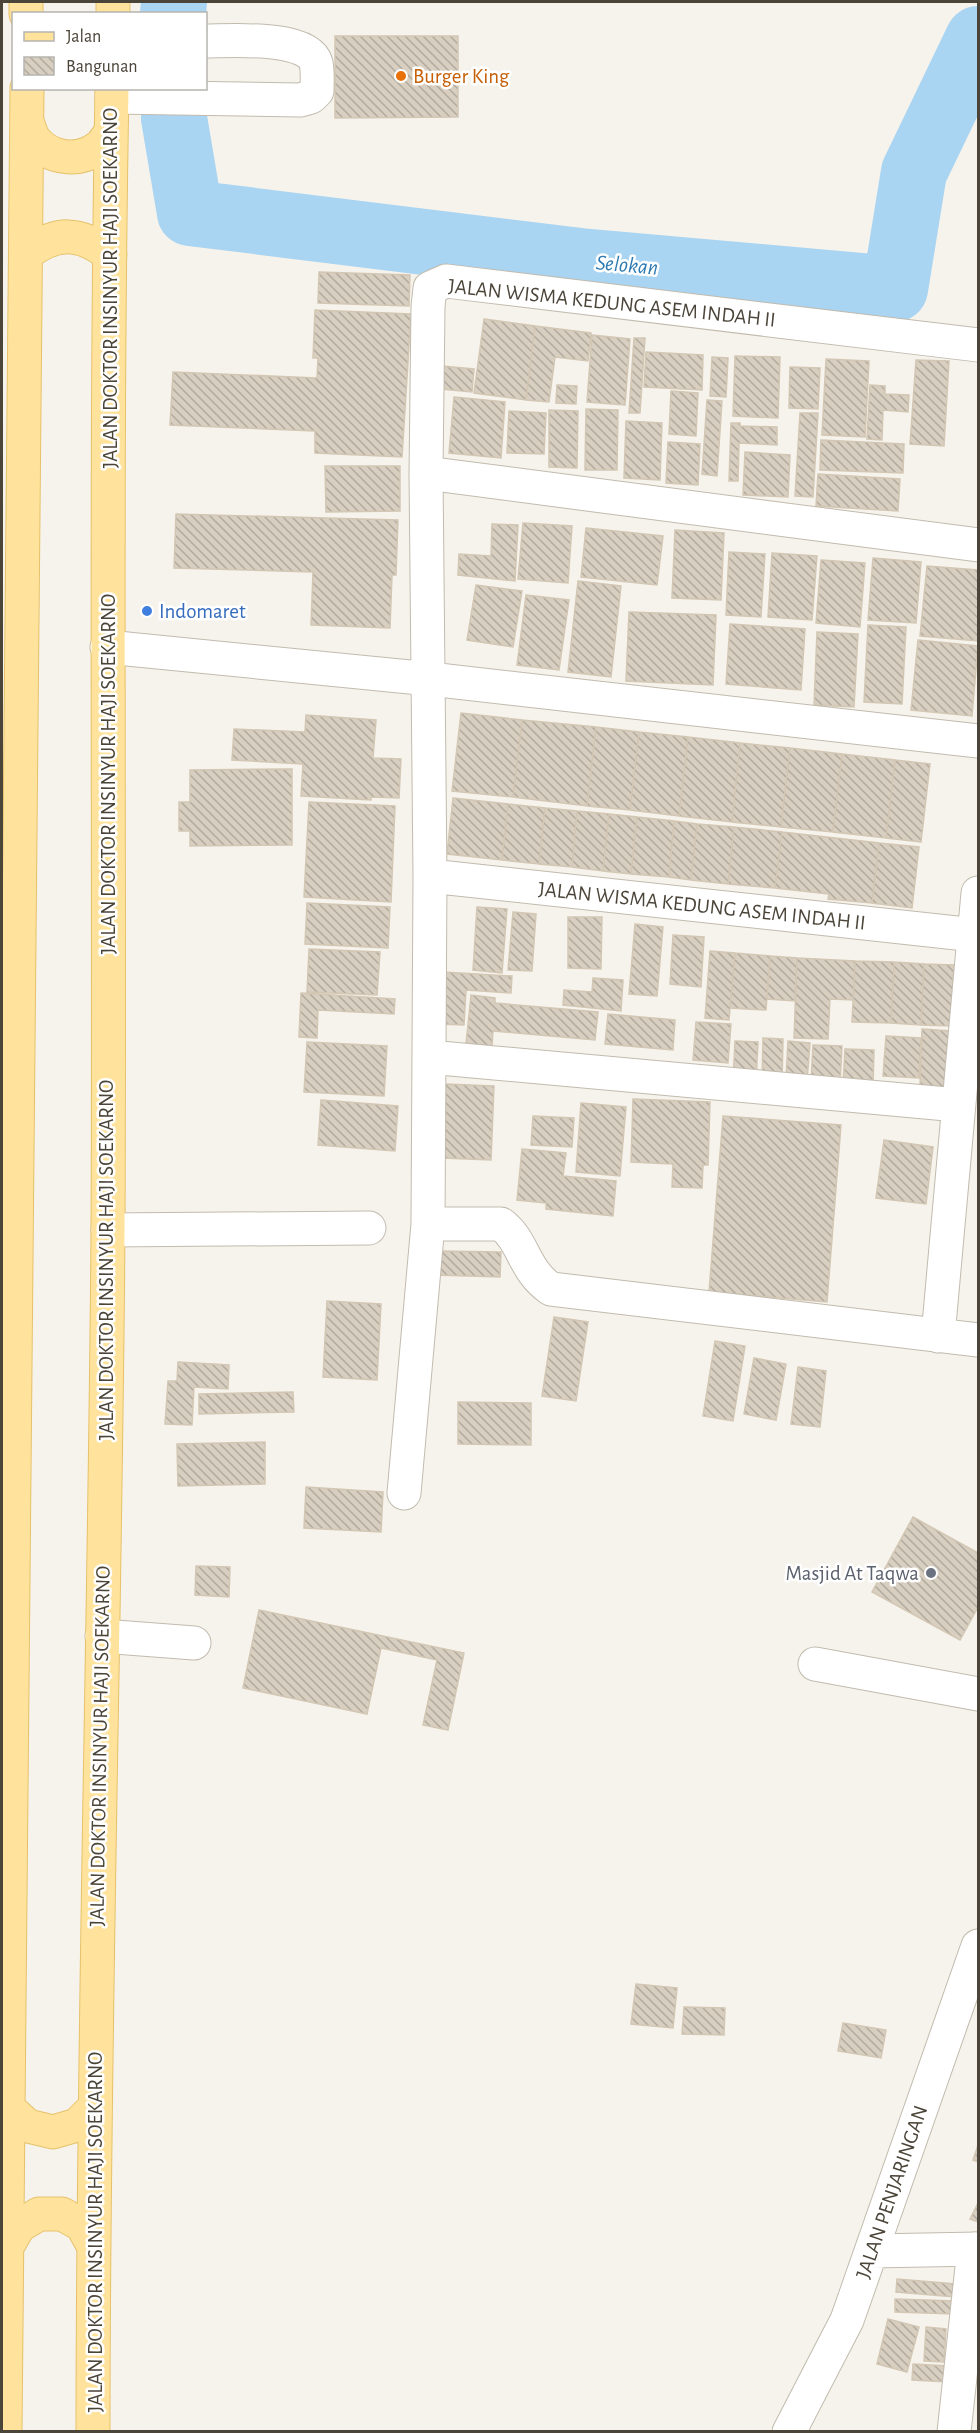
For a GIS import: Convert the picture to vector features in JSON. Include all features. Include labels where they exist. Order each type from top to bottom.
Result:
[{"type":"main road","points":[[5,2432],[27,90]]},
{"type":"main road","name":"JALAN DOKTOR INSINYUR HAJI SOEKARNO","points":[[93,2432],[93,2245],[108,1230],[107,647],[112,93]]},
{"type":"main road","points":[[27,121],[34,138],[40,145],[47,151],[65,158],[83,156],[99,147],[111,132]]},
{"type":"main road","points":[[26,254],[41,243],[59,237],[78,237],[96,243],[110,255]]},
{"type":"main road","points":[[9,2109],[28,2126],[53,2132],[77,2125],[95,2107]]},
{"type":"main road","points":[[8,2245],[19,2226],[39,2214],[62,2214],[82,2225],[93,2245]]},
{"type":"street","points":[[112,93],[300,100],[311,97],[317,91],[316,63],[311,54],[303,50],[265,41],[207,41]]},
{"type":"street","name":"JALAN WISMA KEDUNG ASEM INDAH II","points":[[404,1493],[428,1224],[430,679],[426,473],[430,288],[446,281],[978,345]]},
{"type":"street","points":[[426,473],[978,545]]},
{"type":"street","points":[[107,647],[430,679],[978,741]]},
{"type":"street","name":"JALAN WISMA KEDUNG ASEM INDAH II","points":[[430,876],[975,935]]},
{"type":"street","points":[[938,1336],[978,893]]},
{"type":"street","points":[[429,1057],[958,1105]]},
{"type":"street","points":[[428,1224],[501,1224],[513,1235],[537,1280],[551,1289],[978,1340]]},
{"type":"street","points":[[108,1230],[369,1228]]},
{"type":"street","points":[[102,1636],[194,1643]]},
{"type":"street","points":[[815,1664],[978,1694]]},
{"type":"street","name":"JALAN PENJARINGAN","points":[[789,2432],[847,2320],[978,1946]]},
{"type":"street","points":[[872,2251],[976,2249],[954,2432]]},
{"type":"building","points":[[335,36],[458,36],[458,117],[335,118]]},
{"type":"building","points":[[319,272],[410,275],[409,306],[318,303]]},
{"type":"building","points":[[315,310],[411,314],[402,457],[315,453],[315,431],[170,425],[173,372],[317,378],[318,358],[313,358]]},
{"type":"building","points":[[484,319],[535,326],[526,400],[474,393]]},
{"type":"building","points":[[535,326],[591,333],[588,361],[555,357],[549,402],[526,400]]},
{"type":"building","points":[[592,335],[630,339],[625,405],[587,402]]},
{"type":"building","points":[[634,338],[645,338],[640,413],[629,413]]},
{"type":"building","points":[[646,352],[703,355],[702,390],[644,387]]},
{"type":"building","points":[[735,356],[780,357],[778,418],[733,416]]},
{"type":"building","points":[[712,357],[728,358],[726,397],[710,396]]},
{"type":"building","points":[[826,359],[869,361],[865,437],[822,435]]},
{"type":"building","points":[[916,360],[949,361],[944,446],[910,444]]},
{"type":"building","points":[[442,366],[474,369],[472,392],[441,389]]},
{"type":"building","points":[[790,367],[820,368],[818,409],[789,408]]},
{"type":"building","points":[[557,385],[577,386],[576,404],[556,403]]},
{"type":"building","points":[[870,385],[885,386],[885,394],[909,395],[908,412],[883,410],[882,440],[867,439]]},
{"type":"building","points":[[671,391],[698,393],[696,436],[669,434]]},
{"type":"building","points":[[454,397],[505,402],[501,458],[449,453]]},
{"type":"building","points":[[707,400],[722,401],[717,476],[702,474]]},
{"type":"building","points":[[586,409],[618,410],[617,470],[585,470]]},
{"type":"building","points":[[549,410],[578,411],[577,468],[549,467]]},
{"type":"building","points":[[509,411],[546,413],[544,454],[507,453]]},
{"type":"building","points":[[800,413],[818,413],[813,497],[795,496]]},
{"type":"building","points":[[626,421],[662,423],[660,480],[624,478]]},
{"type":"building","points":[[731,423],[740,423],[740,426],[777,427],[777,445],[739,443],[738,481],[729,481]]},
{"type":"building","points":[[821,440],[904,444],[903,473],[820,470]]},
{"type":"building","points":[[668,442],[700,444],[698,485],[666,483]]},
{"type":"building","points":[[745,452],[790,455],[788,497],[743,495]]},
{"type":"building","points":[[325,466],[400,466],[400,511],[326,512]]},
{"type":"building","points":[[818,474],[900,479],[898,511],[816,506]]},
{"type":"building","points":[[176,514],[398,520],[396,575],[392,575],[390,628],[311,625],[313,572],[174,568]]},
{"type":"building","points":[[523,523],[572,526],[568,583],[518,579]]},
{"type":"building","points":[[492,524],[518,525],[515,581],[458,575],[459,554],[491,556]]},
{"type":"building","points":[[586,528],[663,536],[657,585],[581,577]]},
{"type":"building","points":[[675,530],[724,533],[721,600],[672,598]]},
{"type":"building","points":[[729,552],[765,554],[761,617],[726,615]]},
{"type":"building","points":[[772,553],[817,556],[812,620],[768,617]]},
{"type":"building","points":[[873,558],[921,562],[916,623],[868,620]]},
{"type":"building","points":[[821,560],[865,563],[860,627],[816,623]]},
{"type":"building","points":[[927,566],[978,570],[978,641],[920,636]]},
{"type":"building","points":[[578,581],[621,586],[611,677],[568,672]]},
{"type":"building","points":[[476,585],[522,591],[513,647],[467,640]]},
{"type":"building","points":[[526,595],[569,600],[559,670],[517,665]]},
{"type":"building","points":[[629,612],[716,615],[713,685],[626,681]]},
{"type":"building","points":[[730,624],[805,629],[801,690],[726,684]]},
{"type":"building","points":[[868,625],[906,627],[902,704],[864,702]]},
{"type":"building","points":[[817,632],[858,634],[854,707],[814,705]]},
{"type":"building","points":[[918,640],[978,646],[972,716],[911,710]]},
{"type":"building","points":[[461,713],[522,720],[513,797],[452,791]]},
{"type":"building","points":[[306,715],[376,720],[373,758],[401,759],[399,798],[371,797],[371,800],[301,796],[303,764],[232,760],[234,729],[305,732]]},
{"type":"building","points":[[522,720],[596,727],[587,806],[513,797]]},
{"type":"building","points":[[596,727],[639,732],[630,810],[587,806]]},
{"type":"building","points":[[639,732],[688,737],[679,816],[630,810]]},
{"type":"building","points":[[688,737],[740,743],[732,822],[679,816]]},
{"type":"building","points":[[740,743],[790,748],[781,827],[732,822]]},
{"type":"building","points":[[790,748],[842,754],[833,832],[781,827]]},
{"type":"building","points":[[842,754],[895,760],[886,838],[833,832]]},
{"type":"building","points":[[895,760],[930,764],[921,842],[886,838]]},
{"type":"building","points":[[292,769],[292,845],[190,846],[190,831],[179,831],[179,802],[190,802],[190,770]]},
{"type":"building","points":[[453,798],[508,804],[502,860],[447,854]]},
{"type":"building","points":[[309,802],[395,806],[391,902],[304,897]]},
{"type":"building","points":[[508,804],[545,808],[539,864],[502,860]]},
{"type":"building","points":[[545,808],[577,811],[572,867],[539,864]]},
{"type":"building","points":[[577,811],[609,814],[603,871],[572,867]]},
{"type":"building","points":[[609,814],[637,817],[631,874],[603,871]]},
{"type":"building","points":[[637,817],[674,821],[669,877],[631,874]]},
{"type":"building","points":[[674,821],[697,824],[691,880],[669,877]]},
{"type":"building","points":[[697,824],[734,827],[728,884],[691,880]]},
{"type":"building","points":[[734,827],[782,832],[775,888],[728,884]]},
{"type":"building","points":[[782,832],[879,843],[872,903],[828,899],[829,894],[775,888]]},
{"type":"building","points":[[879,843],[919,847],[912,908],[872,903]]},
{"type":"building","points":[[307,903],[390,907],[388,948],[305,944]]},
{"type":"building","points":[[477,907],[507,909],[502,973],[473,970]]},
{"type":"building","points":[[513,912],[536,914],[532,971],[508,970]]},
{"type":"building","points":[[568,917],[602,917],[601,969],[568,968]]},
{"type":"building","points":[[635,924],[663,927],[657,996],[629,994]]},
{"type":"building","points":[[673,935],[704,937],[701,987],[670,984]]},
{"type":"building","points":[[309,949],[380,952],[377,995],[307,992]]},
{"type":"building","points":[[710,951],[735,953],[729,1020],[705,1018]]},
{"type":"building","points":[[735,953],[770,956],[766,1010],[730,1008]]},
{"type":"building","points":[[770,956],[797,958],[795,1001],[767,999]]},
{"type":"building","points":[[797,958],[855,961],[853,1000],[830,999],[828,1039],[794,1038]]},
{"type":"building","points":[[855,961],[894,962],[891,1023],[852,1022]]},
{"type":"building","points":[[894,962],[924,964],[921,1025],[891,1023]]},
{"type":"building","points":[[924,964],[954,965],[951,1026],[921,1025]]},
{"type":"building","points":[[443,972],[512,976],[511,993],[466,990],[464,1025],[439,1024]]},
{"type":"building","points":[[593,978],[623,980],[621,1011],[563,1005],[564,990],[592,992]]},
{"type":"building","points":[[301,993],[395,999],[394,1014],[318,1010],[317,1038],[299,1037]]},
{"type":"building","points":[[471,995],[495,998],[495,1003],[598,1012],[595,1040],[493,1031],[492,1046],[466,1044]]},
{"type":"building","points":[[608,1014],[675,1020],[673,1050],[605,1044]]},
{"type":"building","points":[[696,1022],[731,1024],[728,1063],[693,1060]]},
{"type":"building","points":[[922,1029],[952,1031],[950,1087],[920,1086]]},
{"type":"building","points":[[886,1036],[921,1038],[919,1078],[883,1076]]},
{"type":"building","points":[[763,1038],[783,1039],[782,1081],[762,1081]]},
{"type":"building","points":[[735,1041],[758,1042],[756,1082],[733,1081]]},
{"type":"building","points":[[788,1041],[810,1043],[807,1081],[786,1079]]},
{"type":"building","points":[[307,1042],[387,1046],[384,1096],[304,1092]]},
{"type":"building","points":[[813,1045],[842,1046],[840,1084],[811,1082]]},
{"type":"building","points":[[845,1049],[874,1050],[873,1087],[843,1085]]},
{"type":"building","points":[[445,1084],[494,1086],[491,1160],[442,1158]]},
{"type":"building","points":[[633,1099],[710,1102],[708,1165],[703,1165],[702,1188],[672,1187],[673,1164],[631,1162]]},
{"type":"building","points":[[321,1100],[398,1106],[395,1151],[318,1145]]},
{"type":"building","points":[[581,1103],[626,1107],[620,1176],[576,1172]]},
{"type":"building","points":[[533,1116],[574,1118],[572,1147],[531,1145]]},
{"type":"building","points":[[723,1116],[841,1125],[827,1302],[709,1292]]},
{"type":"building","points":[[884,1140],[933,1147],[926,1204],[876,1198]]},
{"type":"building","points":[[522,1149],[566,1153],[563,1176],[616,1181],[613,1216],[546,1209],[546,1203],[517,1200]]},
{"type":"building","points":[[437,1251],[501,1252],[500,1277],[436,1275]]},
{"type":"building","points":[[327,1301],[381,1304],[377,1380],[323,1377]]},
{"type":"building","points":[[554,1317],[588,1322],[576,1401],[542,1396]]},
{"type":"building","points":[[715,1341],[745,1346],[733,1421],[703,1416]]},
{"type":"building","points":[[754,1358],[786,1364],[776,1420],[744,1414]]},
{"type":"building","points":[[178,1362],[229,1365],[228,1389],[194,1387],[192,1425],[165,1424],[168,1381],[177,1381]]},
{"type":"building","points":[[798,1367],[826,1371],[820,1427],[791,1424]]},
{"type":"building","points":[[293,1392],[294,1412],[199,1414],[199,1394]]},
{"type":"building","points":[[458,1402],[531,1403],[531,1445],[458,1444]]},
{"type":"building","points":[[265,1442],[265,1484],[178,1486],[177,1444]]},
{"type":"building","points":[[306,1487],[383,1492],[381,1532],[304,1528]]},
{"type":"building","name":"Masjid At Taqwa","points":[[913,1517],[978,1553],[978,1607],[960,1640],[872,1592]]},
{"type":"building","points":[[196,1566],[230,1567],[229,1597],[195,1595]]},
{"type":"building","points":[[259,1610],[464,1653],[448,1730],[423,1725],[437,1660],[381,1648],[367,1714],[243,1688]]},
{"type":"building","points":[[636,1984],[677,1988],[673,2028],[631,2024]]},
{"type":"building","points":[[684,2007],[725,2008],[724,2035],[682,2034]]},
{"type":"building","points":[[843,2023],[886,2030],[881,2058],[838,2051]]},
{"type":"building","points":[[978,2145],[978,2162],[973,2160]]},
{"type":"building","points":[[978,2203],[978,2222],[970,2219]]},
{"type":"building","points":[[897,2279],[956,2284],[955,2297],[896,2292]]},
{"type":"building","points":[[895,2299],[955,2301],[954,2314],[895,2312]]},
{"type":"building","points":[[888,2319],[919,2327],[907,2372],[877,2364]]},
{"type":"building","points":[[926,2327],[946,2329],[944,2362],[924,2361]]},
{"type":"building","points":[[913,2364],[949,2366],[948,2382],[912,2380]]},
{"type":"waterway","name":"Selokan","points":[[173,12],[174,2]]},
{"type":"waterway","name":"Selokan","points":[[174,118],[190,213],[580,261],[895,289],[914,172],[978,39]]},
{"type":"place","name":"Burger King","points":[[401,76]]},
{"type":"place","name":"Indomaret","points":[[147,611]]},
{"type":"place","name":"Masjid At Taqwa","points":[[931,1573]]}]
